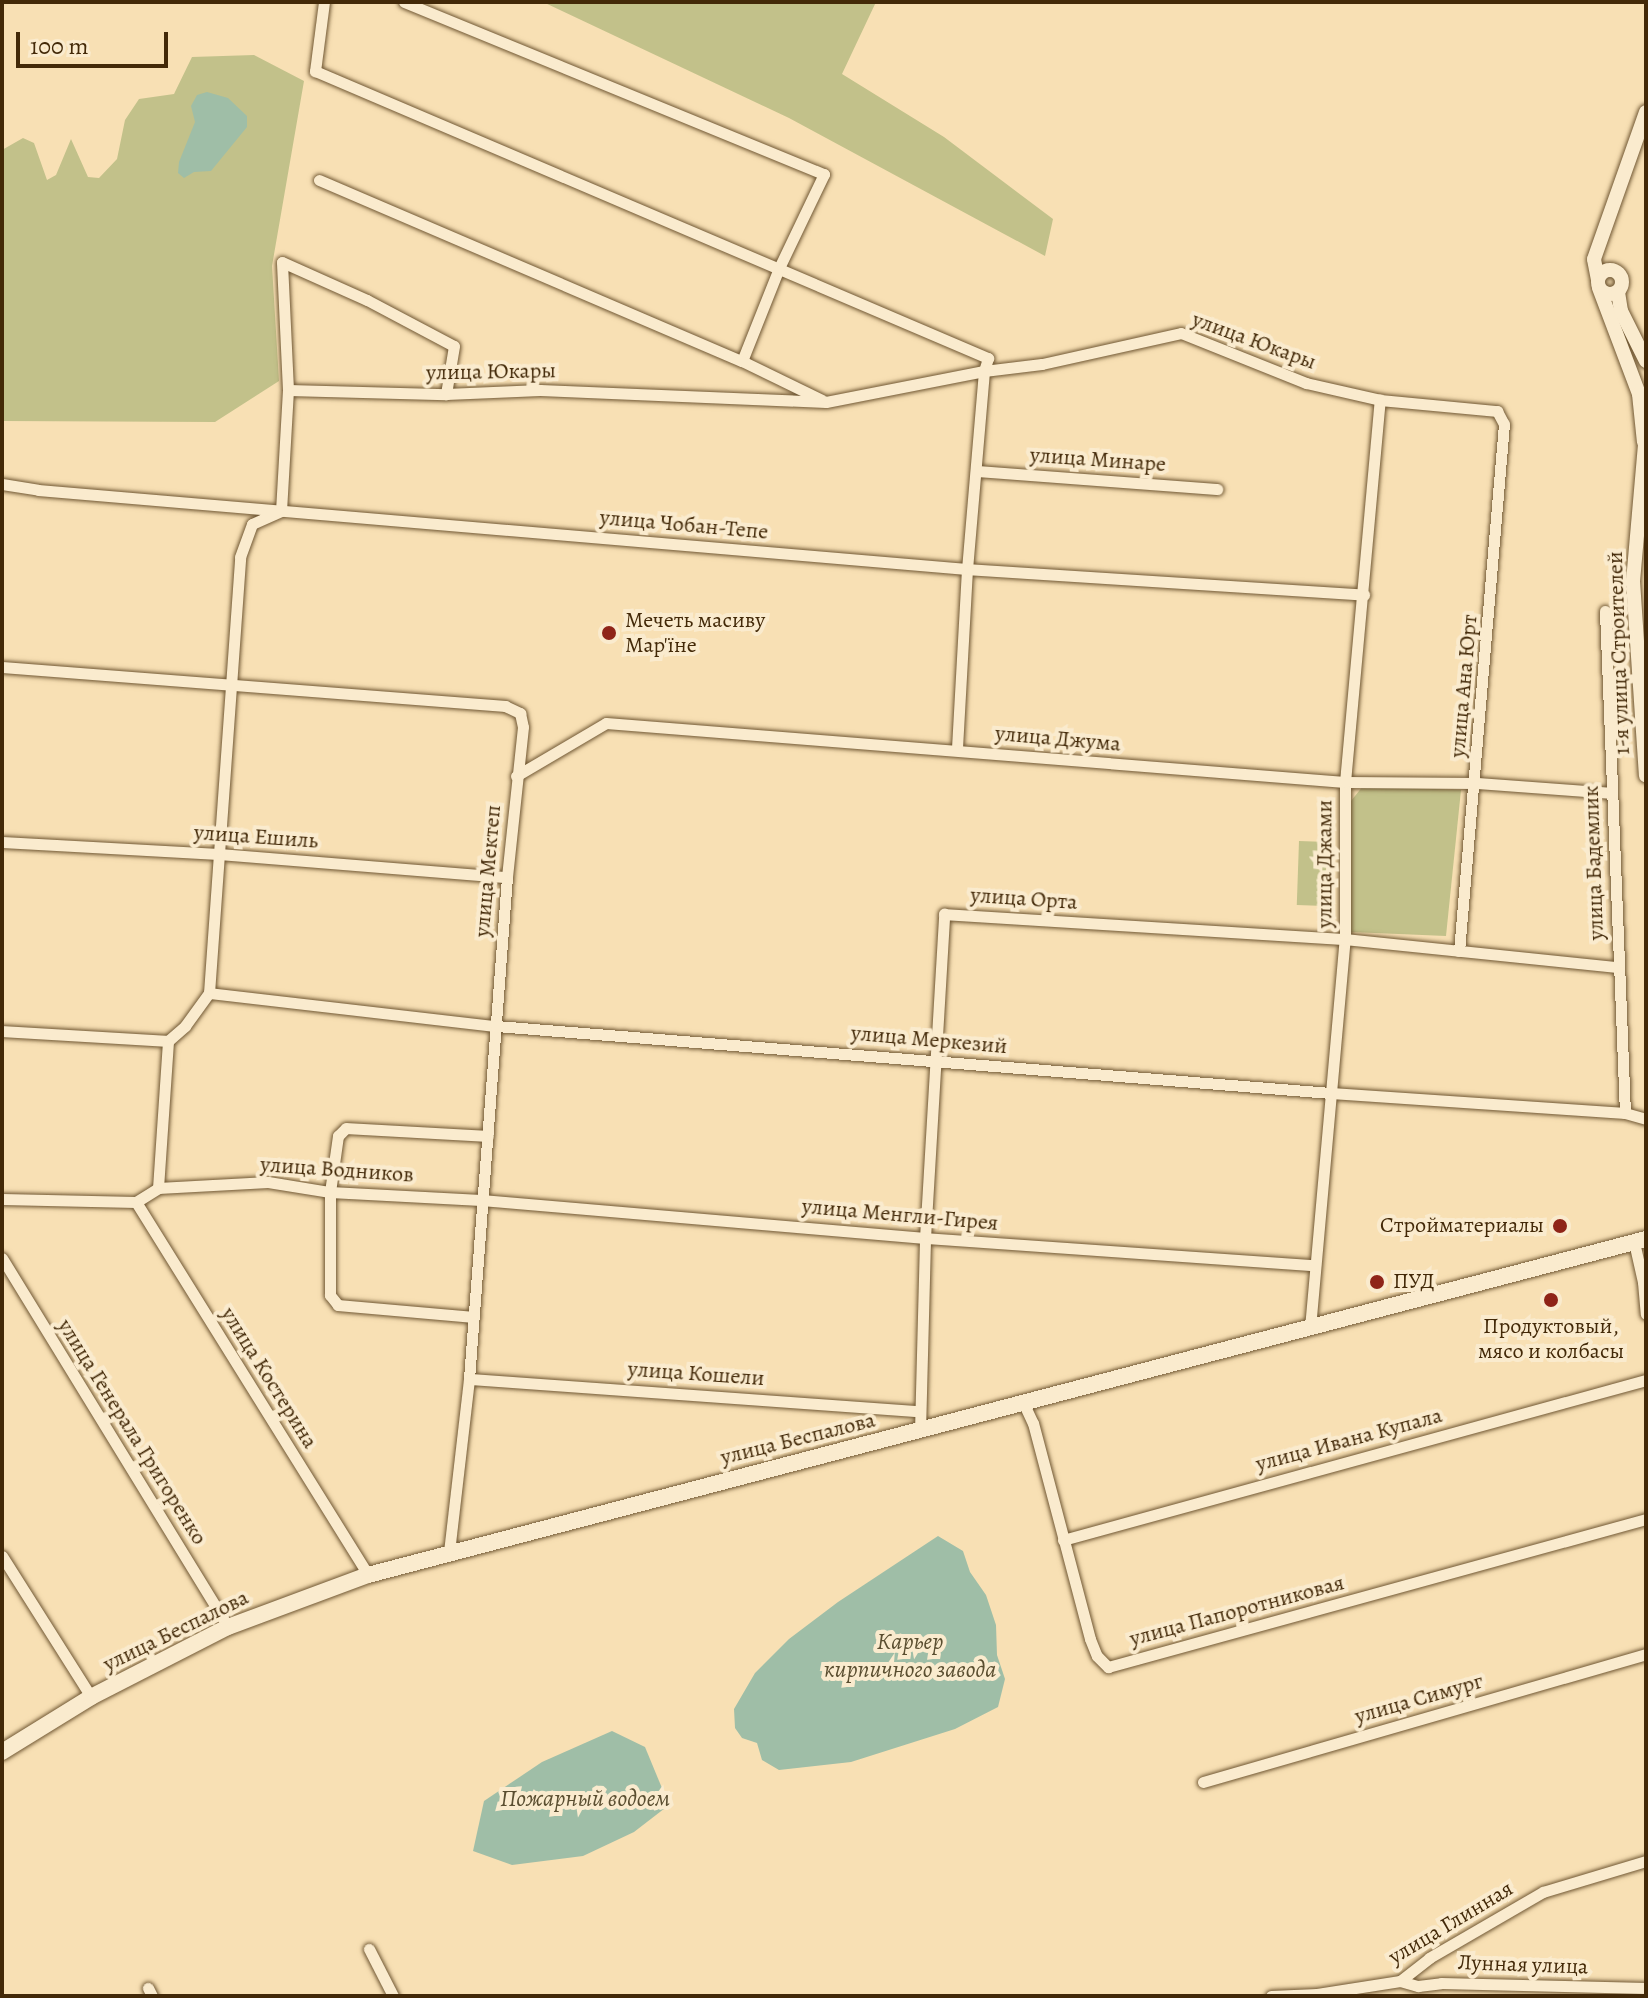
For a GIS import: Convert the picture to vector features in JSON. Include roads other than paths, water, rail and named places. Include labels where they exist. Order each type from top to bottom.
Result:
[{"type":"main road","name":"улица Беспалова","points":[[2,1752],[91,1697],[228,1627],[368,1575],[1640,1241]]},
{"type":"street","points":[[324,2],[315,71],[988,358],[984,371],[967,569],[957,750]]},
{"type":"street","points":[[404,2],[824,174],[779,268],[742,361]]},
{"type":"street","points":[[1646,112],[1594,259],[1616,271],[1623,281],[1618,292],[1621,311],[1646,361]]},
{"type":"street","points":[[319,180],[742,361],[826,402]]},
{"type":"street","name":"1-я улица Строителей","points":[[1594,259],[1598,284],[1639,394],[1645,440],[1640,580],[1646,776]]},
{"type":"street","points":[[158,1188],[168,1041],[185,1026],[209,993],[240,557],[252,524],[281,511],[288,390],[282,262],[367,300],[454,346],[446,394]]},
{"type":"street","points":[[1616,271],[1605,271],[1598,284],[1610,294],[1618,292]]},
{"type":"street","name":"улица Юкары","points":[[288,390],[446,394],[540,390],[826,402],[984,371],[1042,364],[1181,333],[1306,383],[1380,400],[1497,411],[1504,424]]},
{"type":"street","name":"улица Джами","points":[[1310,1328],[1345,939],[1345,782],[1380,400]]},
{"type":"street","name":"улица Ана Юрт","points":[[1459,951],[1476,783],[1504,424]]},
{"type":"street","name":"улица Минаре","points":[[976,471],[1217,489]]},
{"type":"street","name":"улица Чобан-Тепе","points":[[2,484],[281,511],[967,569],[1364,595]]},
{"type":"street","name":"улица Бадемлик","points":[[1605,611],[1625,1113]]},
{"type":"street","name":"улица Мектеп","points":[[2,667],[505,706],[520,713],[523,727],[507,877],[469,1379],[449,1552]]},
{"type":"street","name":"улица Джума","points":[[516,776],[606,723],[1345,782],[1476,783],[1611,793]]},
{"type":"street","name":"улица Ешиль","points":[[2,842],[219,854],[507,877]]},
{"type":"street","name":"улица Орта","points":[[920,1431],[925,1238],[944,914],[1345,939],[1617,967]]},
{"type":"street","name":"улица Меркезий","points":[[209,993],[496,1026],[1331,1093],[1625,1113],[1646,1119]]},
{"type":"street","points":[[2,1031],[168,1041]]},
{"type":"street","points":[[474,1317],[338,1305],[330,1295],[330,1192],[338,1136],[346,1128],[488,1136]]},
{"type":"street","name":"улица Водников","points":[[136,1202],[158,1188],[268,1182],[330,1192],[481,1200]]},
{"type":"street","points":[[2,1199],[136,1202]]},
{"type":"street","name":"улица Менгли-Гирея","points":[[481,1200],[925,1238],[1315,1265]]},
{"type":"street","name":"улица Костерина","points":[[136,1202],[368,1575]]},
{"type":"street","points":[[1640,1241],[1646,1314]]},
{"type":"street","name":"улица Генерала Григоренко","points":[[2,1258],[228,1627]]},
{"type":"street","name":"улица Кошели","points":[[469,1379],[920,1411]]},
{"type":"street","name":"улица Ивана Купала","points":[[1063,1540],[1646,1380]]},
{"type":"street","name":"улица Папоротниковая","points":[[1023,1402],[1033,1423],[1090,1639],[1097,1656],[1108,1667],[1646,1519]]},
{"type":"street","points":[[2,1556],[91,1697]]},
{"type":"street","name":"улица Симург","points":[[1203,1782],[1646,1654]]},
{"type":"street","name":"улица Глинная","points":[[1271,1996],[1317,1994],[1400,1981],[1429,1958],[1543,1892],[1646,1861]]},
{"type":"street","points":[[369,1949],[393,1996]]},
{"type":"street","name":"Лунная улица","points":[[1400,1981],[1418,1986],[1441,1983],[1646,1988]]},
{"type":"water","points":[[207,92],[228,98],[247,116],[247,127],[211,171],[194,172],[184,178],[178,173],[179,162],[195,122],[191,106],[197,95]]},
{"type":"water","name":"Карьер кирпичного завода","points":[[938,1536],[963,1551],[970,1572],[986,1595],[996,1625],[997,1655],[1005,1679],[998,1707],[955,1729],[851,1762],[779,1770],[762,1760],[757,1743],[742,1738],[735,1728],[734,1709],[755,1673],[789,1639],[838,1602]]},
{"type":"water","name":"Пожарный водоем","points":[[612,1731],[645,1747],[669,1805],[634,1832],[583,1856],[512,1865],[473,1851],[484,1801],[542,1762]]},
{"type":"place","name":"Мечеть масиву Мар'їне","points":[[609,633]]},
{"type":"place","name":"Стройматериалы","points":[[1560,1226]]},
{"type":"place","name":"ПУД","points":[[1377,1282]]},
{"type":"place","name":"Продуктовый, мясо и колбасы","points":[[1551,1300]]}]
